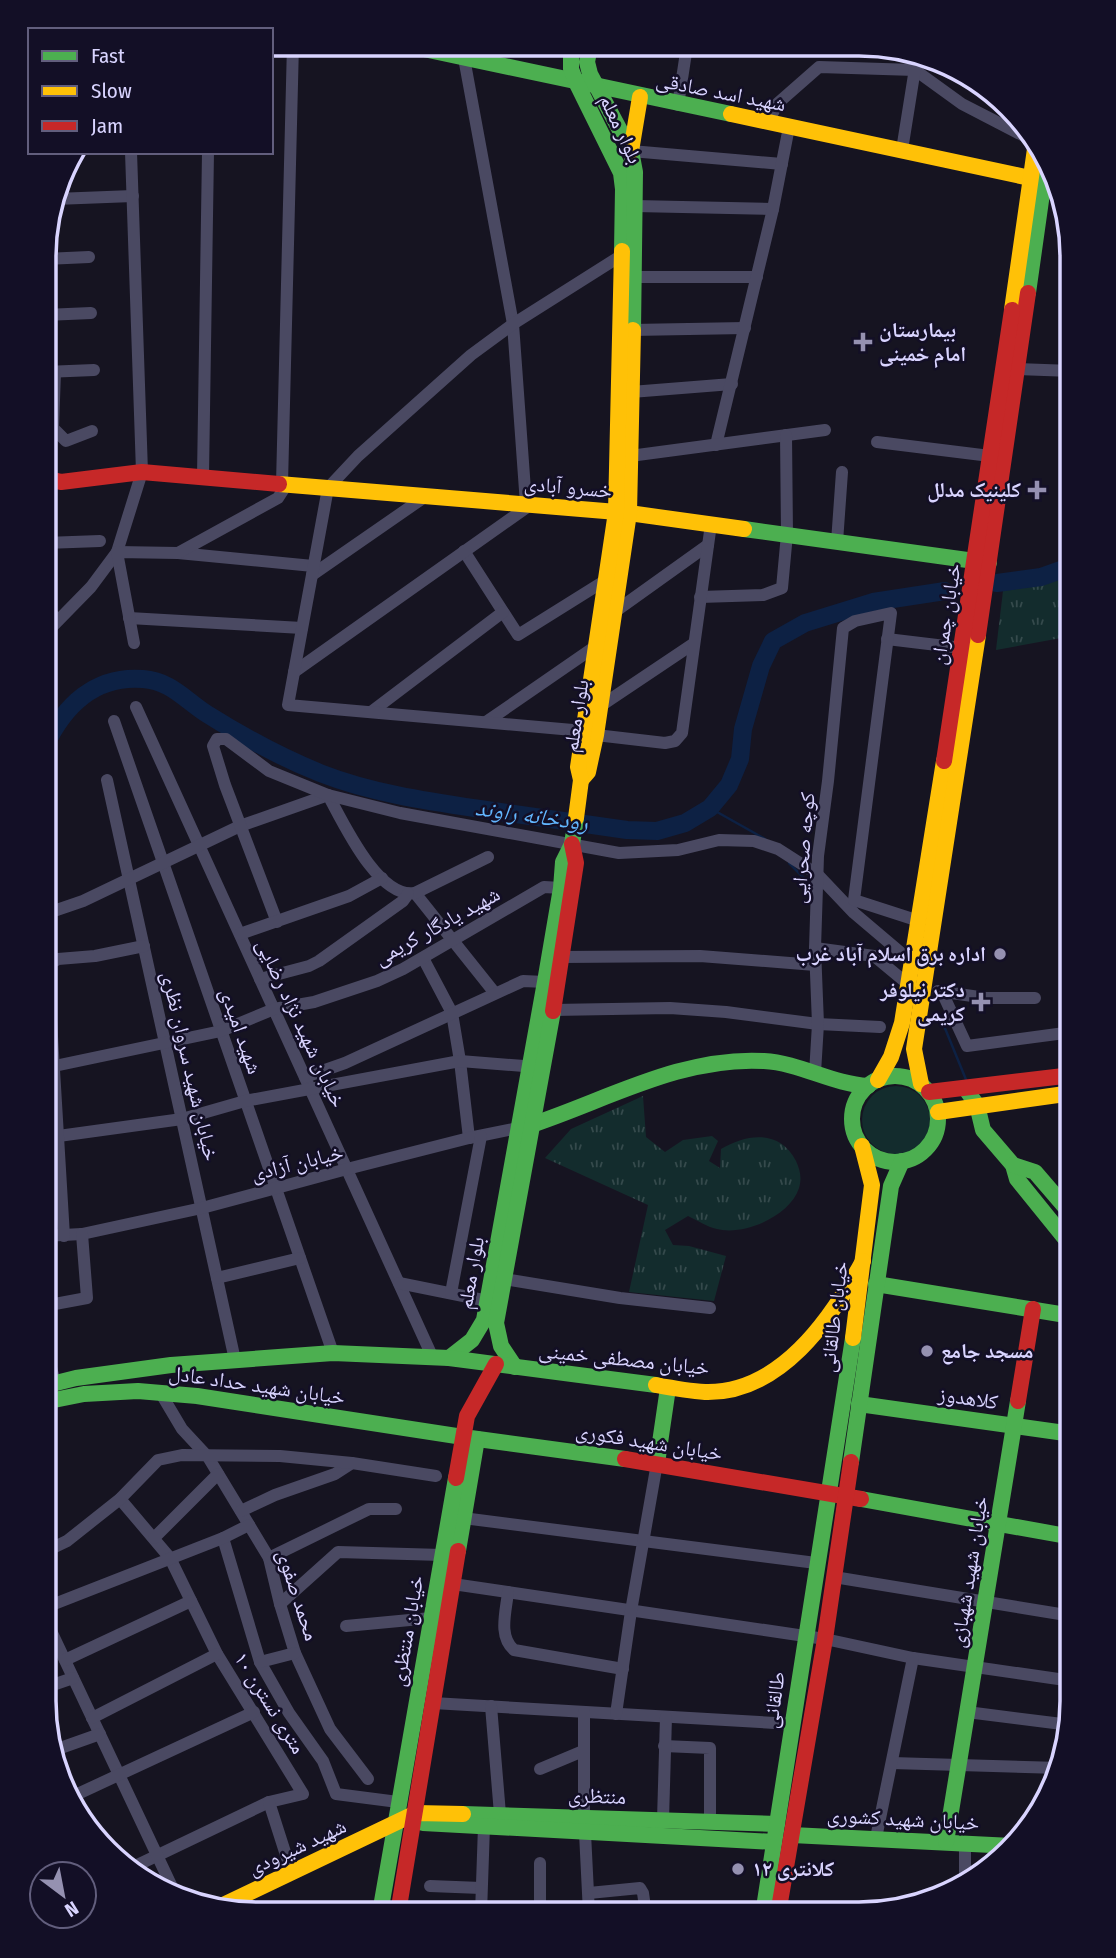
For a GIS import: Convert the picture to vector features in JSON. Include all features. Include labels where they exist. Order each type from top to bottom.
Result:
[{"type":"main road","name":"شهید اسد صادقی","points":[[456,56],[1030,178]]},
{"type":"main road","name":"بلوار معلم","points":[[571,56],[571,69],[576,82],[621,173],[622,512],[606,580],[596,646],[590,733]]},
{"type":"main road","name":"بلوار معلم","points":[[515,1367],[507,1357],[497,1334],[496,1323],[534,1124],[536,1067],[545,982],[563,862],[572,844],[581,780],[578,767],[599,707],[614,612],[622,512],[630,456],[635,172],[631,151],[596,87],[587,62],[588,56]]},
{"type":"main road","points":[[631,151],[640,97]]},
{"type":"main road","name":"خیابان چمران","points":[[925,1088],[914,1049],[916,987],[982,562],[1017,369],[1033,158]]},
{"type":"main road","name":"خیابان چمران","points":[[873,1083],[894,1055],[916,987],[913,963],[919,921],[962,648],[982,562],[990,456],[1043,177]]},
{"type":"main road","name":"خسرو آبادی","points":[[56,481],[142,472],[622,512],[982,562]]},
{"type":"main road","name":"بلوار معلم","points":[[449,1357],[462,1350],[479,1332],[484,1320],[518,1128],[552,1010],[562,957],[576,863],[572,844]]},
{"type":"main road","points":[[518,1128],[695,1066],[728,1062],[766,1061],[855,1086],[900,1076],[925,1088],[965,1088],[1060,1076]]},
{"type":"main road","points":[[873,1083],[861,1094],[853,1114],[856,1136],[862,1146],[880,1158],[902,1161],[922,1152],[935,1134],[938,1112],[925,1088]]},
{"type":"main road","points":[[965,1088],[978,1105],[983,1130],[1013,1165],[1017,1179],[1060,1232]]},
{"type":"main road","points":[[938,1112],[1060,1095]]},
{"type":"main road","name":"خیابان طالقانی","points":[[827,1493],[847,1384],[872,1185],[862,1146]]},
{"type":"main road","name":"خیابان طالقانی","points":[[846,1497],[891,1186],[902,1161]]},
{"type":"main road","points":[[1013,1165],[1035,1172],[1060,1193]]},
{"type":"main road","points":[[869,1205],[881,1200],[888,1209]]},
{"type":"main road","name":"خیابان مصطفی خمینی","points":[[449,1357],[706,1392],[742,1386],[767,1374],[797,1351],[826,1321],[863,1261]]},
{"type":"main road","points":[[876,1284],[1060,1313]]},
{"type":"main road","name":"خیابان شهید شهبازی","points":[[946,1842],[1033,1309]]},
{"type":"main road","name":"خیابان شهید حداد عادل","points":[[56,1384],[139,1369],[332,1353],[449,1357]]},
{"type":"main road","points":[[195,1363],[184,1371],[182,1380],[184,1387],[197,1396]]},
{"type":"main road","name":"خیابان منتظری","points":[[400,1902],[453,1584],[456,1517],[470,1438],[467,1416],[475,1397],[482,1390],[496,1364]]},
{"type":"main road","points":[[138,1391],[147,1387],[151,1379],[139,1369]]},
{"type":"main road","points":[[657,1463],[668,1388]]},
{"type":"main road","name":"خیابان شهید حداد عادل","points":[[56,1400],[84,1394],[160,1392],[470,1438]]},
{"type":"main road","name":"کلاهدوز","points":[[859,1404],[1060,1432]]},
{"type":"main road","name":"خیابان شهید فکوری","points":[[470,1438],[657,1463],[1060,1535]]},
{"type":"main road","name":"طالقانی","points":[[765,1902],[827,1493]]},
{"type":"main road","name":"طالقانی","points":[[780,1902],[846,1497]]},
{"type":"main road","name":"خیابان منتظری","points":[[382,1902],[442,1555],[456,1517]]},
{"type":"main road","name":"منتظری","points":[[415,1817],[500,1814],[585,1825],[774,1842]]},
{"type":"main road","points":[[393,1828],[415,1817]]},
{"type":"main road","name":"منتظری","points":[[415,1817],[484,1826],[585,1825],[663,1820],[777,1824]]},
{"type":"main road","name":"شهید شیرودی","points":[[234,1900],[393,1828]]},
{"type":"main road","name":"شهید شیرودی","points":[[253,1902],[393,1828]]},
{"type":"main road","name":"خیابان شهید کشوری","points":[[792,1835],[997,1847]]},
{"type":"street","points":[[178,553],[278,498],[284,484],[293,56]]},
{"type":"street","points":[[678,105],[685,56]]},
{"type":"street","points":[[294,672],[528,504],[513,324],[464,58]]},
{"type":"street","points":[[902,150],[916,65]]},
{"type":"street","points":[[768,122],[778,103],[819,67],[915,70],[961,104],[1015,131]]},
{"type":"street","points":[[716,444],[773,209],[789,127]]},
{"type":"street","points":[[631,151],[782,164]]},
{"type":"street","points":[[58,620],[91,587],[117,552],[142,472],[131,154]]},
{"type":"street","points":[[203,476],[208,154]]},
{"type":"street","points":[[65,199],[133,196]]},
{"type":"street","points":[[635,206],[773,209]]},
{"type":"street","points":[[56,259],[89,257]]},
{"type":"street","points":[[620,257],[513,324],[432,389],[358,456],[328,488],[288,705],[486,722],[665,743],[676,741],[682,733],[711,524]]},
{"type":"street","points":[[632,277],[757,277]]},
{"type":"street","points":[[56,315],[90,313]]},
{"type":"street","points":[[632,330],[745,328]]},
{"type":"street","points":[[1017,369],[1060,371]]},
{"type":"street","points":[[56,372],[94,370]]},
{"type":"street","points":[[631,392],[732,384]]},
{"type":"street","points":[[630,456],[825,430]]},
{"type":"street","points":[[56,431],[66,441],[92,431]]},
{"type":"street","points":[[700,597],[762,595],[782,588],[787,534],[786,435]]},
{"type":"street","points":[[877,442],[990,456]]},
{"type":"street","points":[[837,541],[842,472]]},
{"type":"street","points":[[117,552],[178,553],[313,570],[426,496]]},
{"type":"street","points":[[56,543],[100,541]]},
{"type":"street","points":[[614,612],[708,545]]},
{"type":"street","points":[[464,551],[518,635],[606,580]]},
{"type":"street","points":[[117,552],[134,643]]},
{"type":"street","points":[[371,712],[503,612]]},
{"type":"street","name":"کوچه صحرایی","points":[[816,1073],[817,874],[843,628],[855,621],[891,613],[887,639]]},
{"type":"street","points":[[129,618],[302,628]]},
{"type":"street","points":[[919,921],[854,900],[887,639],[962,648]]},
{"type":"street","points":[[599,707],[693,644]]},
{"type":"street","points":[[486,722],[596,646]]},
{"type":"street","name":"خیابان شهید نژاد رضایی","points":[[136,707],[432,1356]]},
{"type":"street","name":"شهید امیدی","points":[[114,721],[332,1353]]},
{"type":"street","points":[[277,922],[213,746],[217,739],[226,739],[269,771],[328,795],[400,813],[619,853],[678,850],[719,840],[754,841],[778,849],[817,874],[854,914],[913,963]]},
{"type":"street","name":"خیابان شهید سروان نظری","points":[[107,780],[235,1360]]},
{"type":"street","points":[[56,910],[129,880],[240,826],[328,795]]},
{"type":"street","points":[[328,795],[359,850],[382,878],[393,888],[412,893],[494,992]]},
{"type":"street","points":[[260,979],[319,961],[412,893],[488,858]]},
{"type":"street","points":[[240,934],[349,896],[382,878]]},
{"type":"street","name":"شهید یادگار کریمی","points":[[56,1066],[221,1031],[274,1009],[314,1002],[377,981],[423,958],[544,887],[561,888]]},
{"type":"street","points":[[56,960],[144,946]]},
{"type":"street","points":[[815,948],[874,957],[916,987],[986,998],[1035,999]]},
{"type":"street","points":[[562,957],[700,956],[815,965]]},
{"type":"street","points":[[423,958],[452,1013],[475,1137],[451,1293]]},
{"type":"street","points":[[305,1077],[345,1063],[494,992],[523,981],[545,982]]},
{"type":"street","points":[[942,992],[967,1046],[1060,1034]]},
{"type":"street","points":[[552,1010],[670,1008],[818,1024],[880,1027]]},
{"type":"street","points":[[58,1136],[182,1119],[246,1101],[460,1061],[536,1067]]},
{"type":"street","points":[[56,1121],[64,1236]]},
{"type":"street","name":"خیابان آزادی","points":[[56,1236],[82,1234],[202,1208],[275,1187],[518,1128]]},
{"type":"street","points":[[56,1304],[87,1298],[82,1234]]},
{"type":"street","points":[[217,1278],[300,1258]]},
{"type":"street","points":[[504,1279],[607,1296],[710,1308]]},
{"type":"street","points":[[399,1283],[488,1301]]},
{"type":"street","name":"محمد صفوی","points":[[160,1392],[182,1429],[208,1457],[269,1558],[295,1653],[330,1730],[369,1779]]},
{"type":"street","points":[[56,1546],[67,1541],[120,1499],[158,1460],[182,1455],[280,1455],[436,1476]]},
{"type":"street","points":[[241,1511],[275,1495],[335,1474],[352,1463]]},
{"type":"street","points":[[616,1714],[642,1541],[657,1463]]},
{"type":"street","points":[[154,1538],[218,1474]]},
{"type":"street","name":"۱۰ متری نسترن","points":[[120,1499],[170,1558],[217,1654],[303,1794],[269,1802],[139,1864]]},
{"type":"street","points":[[269,1558],[369,1509],[396,1509]]},
{"type":"street","points":[[456,1517],[816,1563]]},
{"type":"street","points":[[56,1603],[223,1538],[249,1525]]},
{"type":"street","points":[[223,1538],[260,1662],[289,1713],[323,1761],[336,1794],[398,1802]]},
{"type":"street","points":[[280,1604],[338,1552],[442,1555]]},
{"type":"street","points":[[834,1577],[1060,1614]]},
{"type":"street","points":[[453,1584],[824,1639],[913,1658],[1060,1679]]},
{"type":"street","points":[[508,1592],[504,1635],[507,1644],[514,1650],[623,1669]]},
{"type":"street","points":[[65,1660],[191,1601]]},
{"type":"street","points":[[346,1626],[431,1618]]},
{"type":"street","points":[[56,1641],[170,1882]]},
{"type":"street","points":[[260,1662],[295,1653]]},
{"type":"street","points":[[92,1718],[217,1654]]},
{"type":"street","points":[[876,1839],[913,1658]]},
{"type":"street","points":[[56,1684],[74,1678]]},
{"type":"street","points":[[433,1703],[792,1724]]},
{"type":"street","points":[[491,1706],[500,1814]]},
{"type":"street","points":[[584,1712],[589,1902]]},
{"type":"street","points":[[967,1712],[1059,1724]]},
{"type":"street","points":[[79,1793],[254,1713]]},
{"type":"street","points":[[663,1820],[666,1717]]},
{"type":"street","points":[[62,1747],[100,1734]]},
{"type":"street","points":[[664,1746],[710,1748],[710,1822]]},
{"type":"street","points":[[540,1769],[583,1751]]},
{"type":"street","points":[[892,1763],[1048,1768]]},
{"type":"street","points":[[269,1802],[292,1874]]},
{"type":"street","points":[[481,1902],[484,1826]]},
{"type":"street","points":[[965,1843],[965,1871]]},
{"type":"street","points":[[540,1863],[540,1902]]},
{"type":"street","points":[[430,1886],[481,1888]]},
{"type":"street","points":[[589,1893],[640,1888],[644,1902]]},
{"type":"green space","points":[[1060,577],[1060,638],[996,650],[1003,591]]},
{"type":"green space","points":[[896,1086],[909,1089],[920,1096],[927,1107],[930,1120],[927,1133],[920,1144],[909,1151],[896,1154],[883,1151],[872,1144],[865,1133],[862,1120],[865,1107],[872,1096],[883,1089]]},
{"type":"green space","points":[[643,1096],[646,1137],[665,1152],[683,1140],[712,1136],[718,1141],[709,1161],[720,1168],[721,1149],[742,1140],[763,1137],[781,1144],[789,1151],[799,1168],[800,1184],[794,1198],[765,1222],[728,1230],[710,1227],[688,1216],[665,1230],[673,1245],[689,1246],[726,1256],[714,1301],[629,1292],[648,1205],[545,1158],[571,1129]]},
{"type":"waterway","points":[[997,583],[1041,577],[1060,570]]},
{"type":"waterway","name":"رودخانه راوند","points":[[56,727],[72,706],[96,688],[110,682],[143,679],[170,687],[207,714],[276,753],[320,773],[359,786],[460,806],[627,830],[657,831],[685,823],[710,808],[729,785],[740,759],[743,729],[761,666],[773,641],[805,623],[873,602],[945,591]]},
{"type":"waterway","points":[[710,808],[765,839]]},
{"type":"waterway","points":[[789,863],[809,883]]},
{"type":"waterway","points":[[940,1016],[967,1082]]},
{"type":"traffic: fast","points":[[457,56],[731,114]]},
{"type":"traffic: fast","points":[[571,56],[571,69],[576,82],[621,173],[622,251]]},
{"type":"traffic: fast","points":[[588,56],[590,74],[631,151],[635,172],[633,330]]},
{"type":"traffic: fast","points":[[1028,293],[1044,180]]},
{"type":"traffic: fast","points":[[744,529],[989,563]]},
{"type":"traffic: fast","points":[[449,1358],[472,1340],[484,1320],[545,982],[563,862],[572,844],[576,818]]},
{"type":"traffic: fast","points":[[515,1367],[501,1346],[496,1323],[553,1011]]},
{"type":"traffic: fast","points":[[528,1126],[644,1082],[733,1061],[764,1061],[790,1065],[842,1082],[868,1086]]},
{"type":"traffic: fast","points":[[895,1076],[911,1080],[925,1089],[934,1103],[938,1119],[934,1135],[925,1149],[911,1158],[895,1162],[879,1158],[865,1149],[856,1135],[852,1119],[856,1103],[865,1089],[879,1080],[895,1076]]},
{"type":"traffic: fast","points":[[965,1088],[977,1105],[983,1130],[1013,1165],[1017,1179],[1060,1232]]},
{"type":"traffic: fast","points":[[851,1462],[891,1186],[902,1161]]},
{"type":"traffic: fast","points":[[1013,1165],[1035,1172],[1060,1201]]},
{"type":"traffic: fast","points":[[876,1284],[1060,1314]]},
{"type":"traffic: fast","points":[[765,1902],[853,1338]]},
{"type":"traffic: fast","points":[[56,1383],[171,1365],[333,1353],[449,1358],[656,1385]]},
{"type":"traffic: fast","points":[[657,1463],[668,1388]]},
{"type":"traffic: fast","points":[[56,1400],[84,1394],[138,1391],[197,1396],[625,1459]]},
{"type":"traffic: fast","points":[[946,1842],[1018,1401]]},
{"type":"traffic: fast","points":[[859,1404],[1060,1432]]},
{"type":"traffic: fast","points":[[458,1551],[477,1439]]},
{"type":"traffic: fast","points":[[382,1902],[456,1478]]},
{"type":"traffic: fast","points":[[861,1499],[1060,1535]]},
{"type":"traffic: fast","points":[[463,1814],[777,1824]]},
{"type":"traffic: fast","points":[[423,1823],[774,1842]]},
{"type":"traffic: fast","points":[[792,1835],[998,1845]]},
{"type":"traffic: slow","points":[[631,151],[640,97]]},
{"type":"traffic: slow","points":[[731,114],[1030,178]]},
{"type":"traffic: slow","points":[[1012,310],[1034,159]]},
{"type":"traffic: slow","points":[[576,818],[581,780],[578,767],[616,512],[622,251]]},
{"type":"traffic: slow","points":[[581,780],[588,772],[596,735],[629,513],[633,330]]},
{"type":"traffic: slow","points":[[279,484],[629,513],[744,529]]},
{"type":"traffic: slow","points":[[921,1084],[914,1049],[978,635]]},
{"type":"traffic: slow","points":[[878,1080],[891,1057],[902,1023],[944,761]]},
{"type":"traffic: slow","points":[[938,1112],[1060,1095]]},
{"type":"traffic: slow","points":[[853,1338],[872,1185],[862,1146]]},
{"type":"traffic: slow","points":[[656,1385],[705,1392],[732,1389],[757,1381],[780,1367],[819,1328],[863,1261]]},
{"type":"traffic: slow","points":[[233,1900],[416,1813],[463,1814]]},
{"type":"traffic: jam","points":[[978,635],[1028,293]]},
{"type":"traffic: jam","points":[[944,761],[1012,310]]},
{"type":"traffic: jam","points":[[56,481],[142,472],[279,484]]},
{"type":"traffic: jam","points":[[553,1011],[576,863],[572,844]]},
{"type":"traffic: jam","points":[[929,1092],[1060,1076]]},
{"type":"traffic: jam","points":[[1018,1401],[1033,1309]]},
{"type":"traffic: jam","points":[[456,1478],[467,1416],[496,1364]]},
{"type":"traffic: jam","points":[[625,1459],[861,1499]]},
{"type":"traffic: jam","points":[[780,1902],[825,1639],[851,1462]]},
{"type":"traffic: jam","points":[[400,1902],[458,1551]]},
{"type":"place","name":"بیمارستان امام خمینی","points":[[863,342]]},
{"type":"place","name":"کلینیک مدلل","points":[[1037,490]]},
{"type":"place","name":"اداره برق اسلام آباد غرب","points":[[1000,954]]},
{"type":"place","name":"دکتر نیلوفر کریمی","points":[[981,1002]]},
{"type":"place","name":"مسجد جامع","points":[[927,1351]]},
{"type":"place","name":"کلانتری ۱۲","points":[[738,1869]]}]
